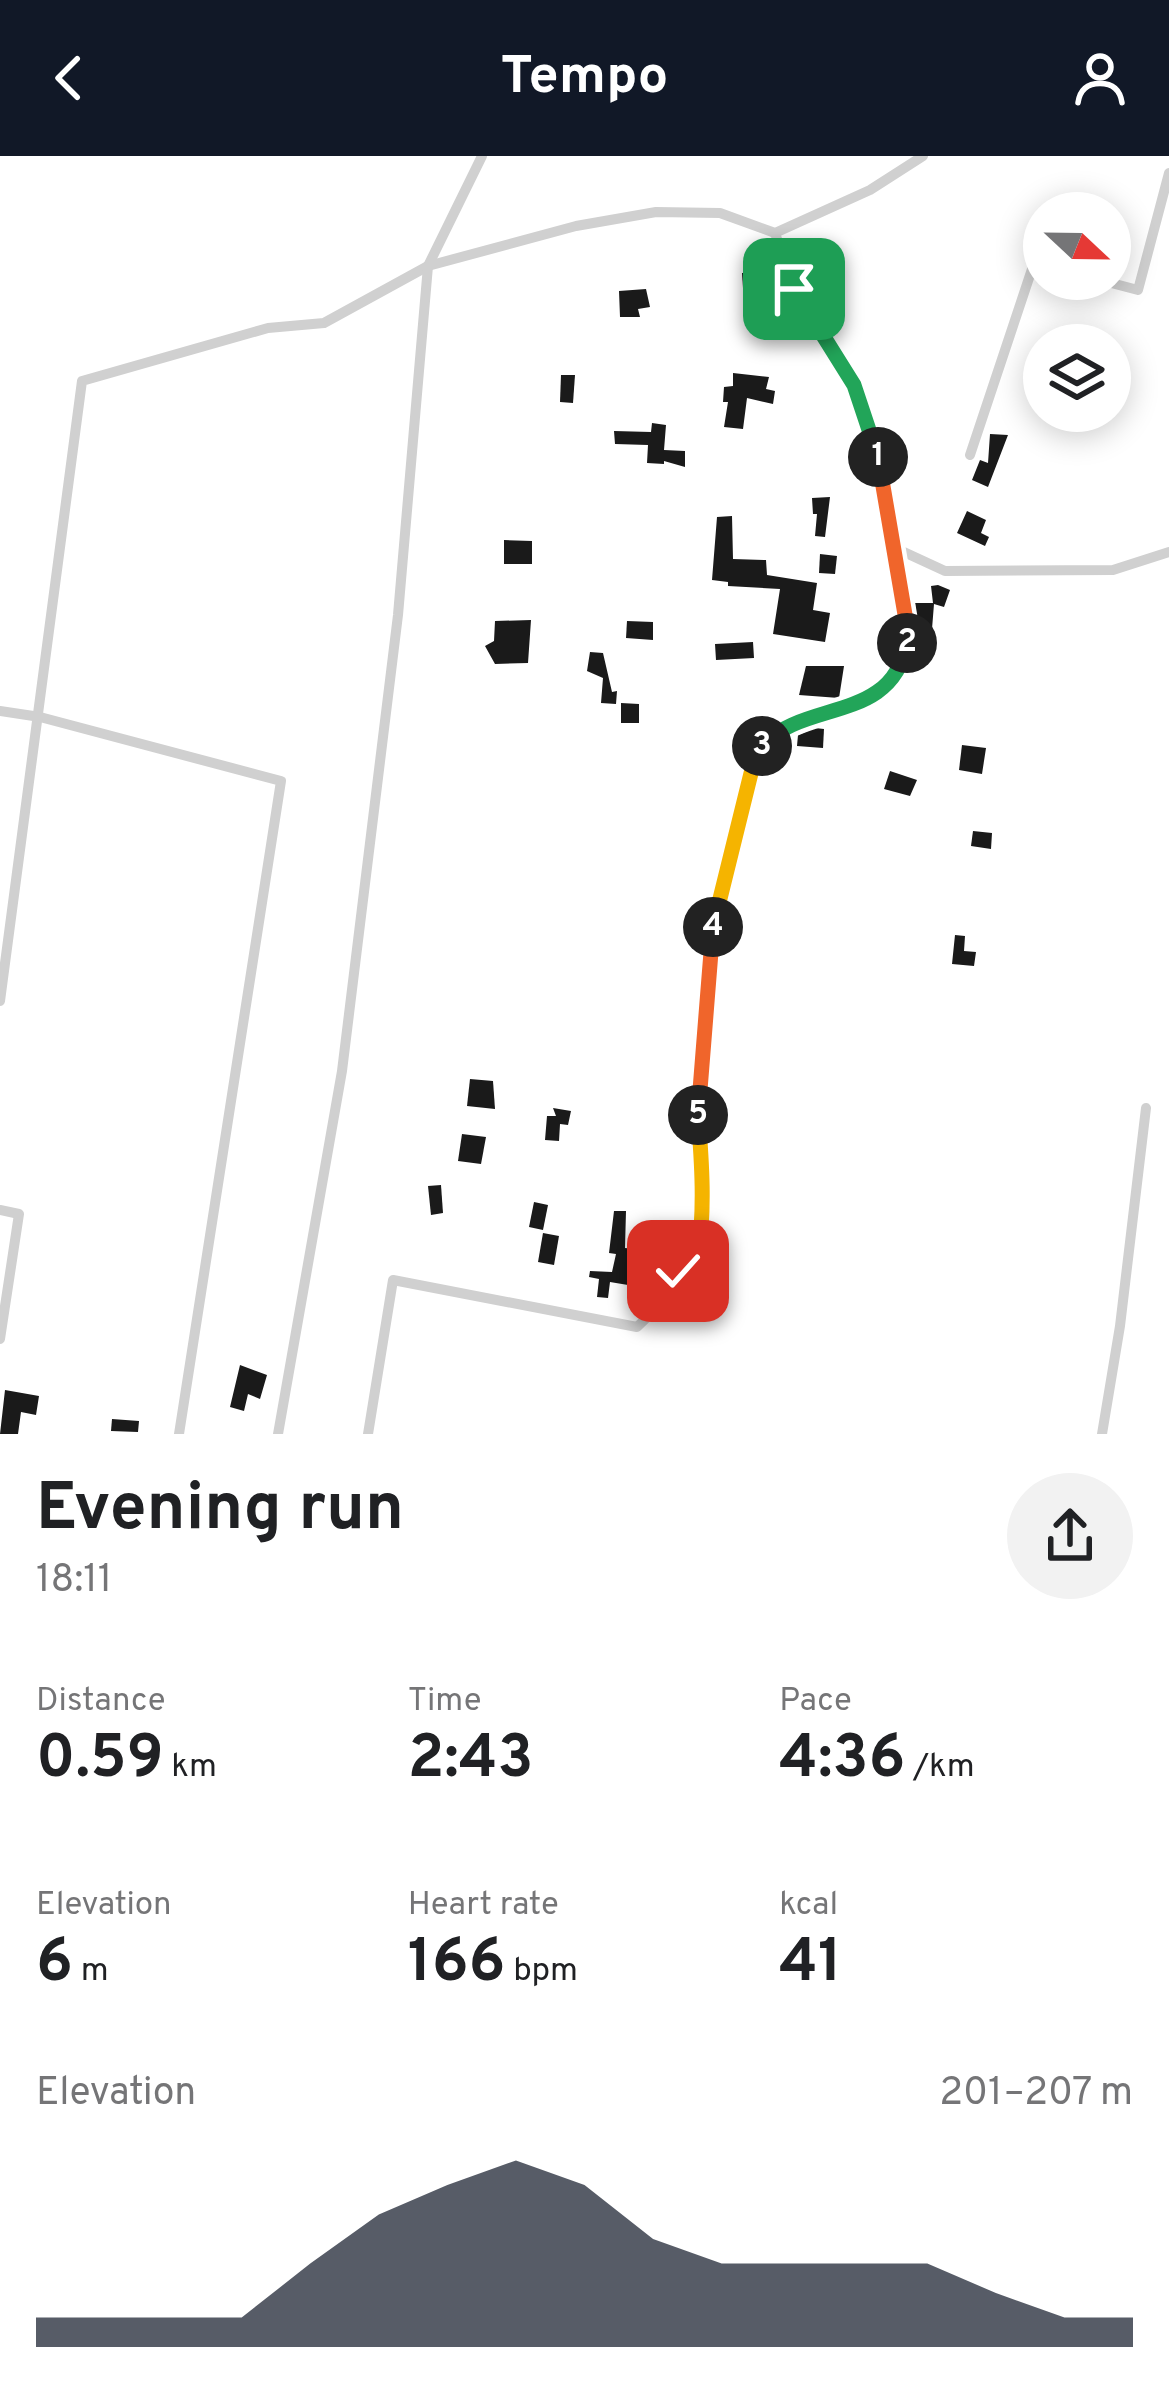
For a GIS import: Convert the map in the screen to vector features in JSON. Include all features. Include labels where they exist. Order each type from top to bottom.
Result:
[{"type":"street","points":[[278,1434],[345,1048],[398,615],[428,266],[482,156]]},
{"type":"street","points":[[0,1001],[82,381],[268,328],[324,323],[428,266],[576,226],[656,212],[720,213],[775,232],[870,190],[923,156]]},
{"type":"street","points":[[1131,288],[1138,290],[1169,172]]},
{"type":"street","points":[[368,1434],[393,1280],[637,1327],[665,1300],[678,1271],[698,1257],[703,1178],[697,1097],[712,934],[756,753],[772,735],[799,720],[840,712],[881,689],[904,659],[908,632],[882,472],[868,418],[854,385],[794,289],[775,232]]},
{"type":"street","points":[[970,455],[1023,296]]},
{"type":"street","points":[[893,547],[945,571],[1113,570],[1169,552]]},
{"type":"street","points":[[0,711],[40,717],[281,781],[179,1434]]},
{"type":"street","points":[[1102,1434],[1146,1108]]},
{"type":"street","points":[[0,1210],[19,1214],[0,1339]]},
{"type":"building","points":[[760,272],[761,287],[743,288],[742,273]]},
{"type":"building","points":[[646,289],[650,307],[638,309],[640,317],[620,317],[619,291]]},
{"type":"building","points":[[733,373],[769,377],[766,389],[775,391],[773,404],[747,398],[743,429],[724,427],[728,402],[723,402],[724,387],[733,386]]},
{"type":"building","points":[[561,375],[575,375],[573,403],[560,402]]},
{"type":"building","points":[[652,423],[666,425],[664,450],[685,451],[685,467],[664,461],[647,463],[648,445],[615,444],[614,431],[651,432]]},
{"type":"building","points":[[990,434],[1008,435],[988,487],[972,480],[980,460],[988,463]]},
{"type":"building","points":[[830,497],[825,537],[815,536],[817,514],[813,514],[812,498]]},
{"type":"building","points":[[967,511],[986,520],[981,533],[989,537],[985,546],[957,533]]},
{"type":"building","points":[[732,516],[733,559],[766,560],[767,575],[817,583],[813,610],[830,613],[825,642],[773,634],[780,589],[728,586],[728,582],[712,580],[717,517]]},
{"type":"building","points":[[504,540],[532,541],[532,564],[504,564]]},
{"type":"building","points":[[820,554],[837,556],[835,574],[819,573]]},
{"type":"building","points":[[931,586],[950,590],[944,607],[934,604],[932,629],[917,629],[915,603],[933,603]]},
{"type":"building","points":[[531,620],[528,663],[495,664],[485,646],[494,641],[495,621]]},
{"type":"building","points":[[627,621],[653,622],[653,640],[626,638]]},
{"type":"building","points":[[753,642],[754,658],[716,660],[715,644]]},
{"type":"building","points":[[590,652],[603,653],[612,692],[617,691],[616,704],[601,703],[603,678],[587,671]]},
{"type":"building","points":[[806,666],[844,666],[839,698],[799,695]]},
{"type":"building","points":[[621,703],[639,704],[639,723],[621,723]]},
{"type":"building","points":[[824,729],[823,748],[797,746],[798,735]]},
{"type":"building","points":[[962,745],[986,748],[982,774],[959,770]]},
{"type":"building","points":[[890,771],[917,780],[910,796],[884,789]]},
{"type":"building","points":[[973,831],[992,833],[991,849],[971,846]]},
{"type":"building","points":[[955,935],[965,936],[964,951],[976,952],[974,966],[952,964]]},
{"type":"building","points":[[470,1079],[493,1081],[495,1109],[467,1106]]},
{"type":"building","points":[[553,1108],[571,1111],[568,1125],[560,1124],[559,1141],[545,1140],[547,1116],[556,1116]]},
{"type":"building","points":[[462,1134],[486,1137],[481,1164],[458,1161]]},
{"type":"building","points":[[441,1185],[443,1213],[431,1215],[428,1186]]},
{"type":"building","points":[[534,1202],[548,1205],[543,1230],[529,1227]]},
{"type":"building","points":[[614,1211],[626,1211],[625,1248],[634,1249],[628,1285],[610,1282],[608,1298],[597,1297],[599,1279],[589,1277],[590,1271],[612,1272],[616,1254],[609,1253]]},
{"type":"building","points":[[543,1233],[559,1236],[554,1265],[538,1262]]},
{"type":"building","points":[[240,1365],[267,1375],[260,1399],[248,1394],[244,1411],[230,1407]]},
{"type":"building","points":[[5,1390],[39,1396],[36,1415],[21,1412],[18,1434],[0,1434]]},
{"type":"building","points":[[112,1419],[139,1421],[138,1432],[111,1431]]},
{"type":"route","points":[[678,1271],[698,1257],[701,1238],[703,1178],[697,1097],[712,934],[756,753],[772,735],[799,720],[840,712],[881,689],[904,659],[908,632],[882,472],[868,418],[854,385],[794,289]]}]
